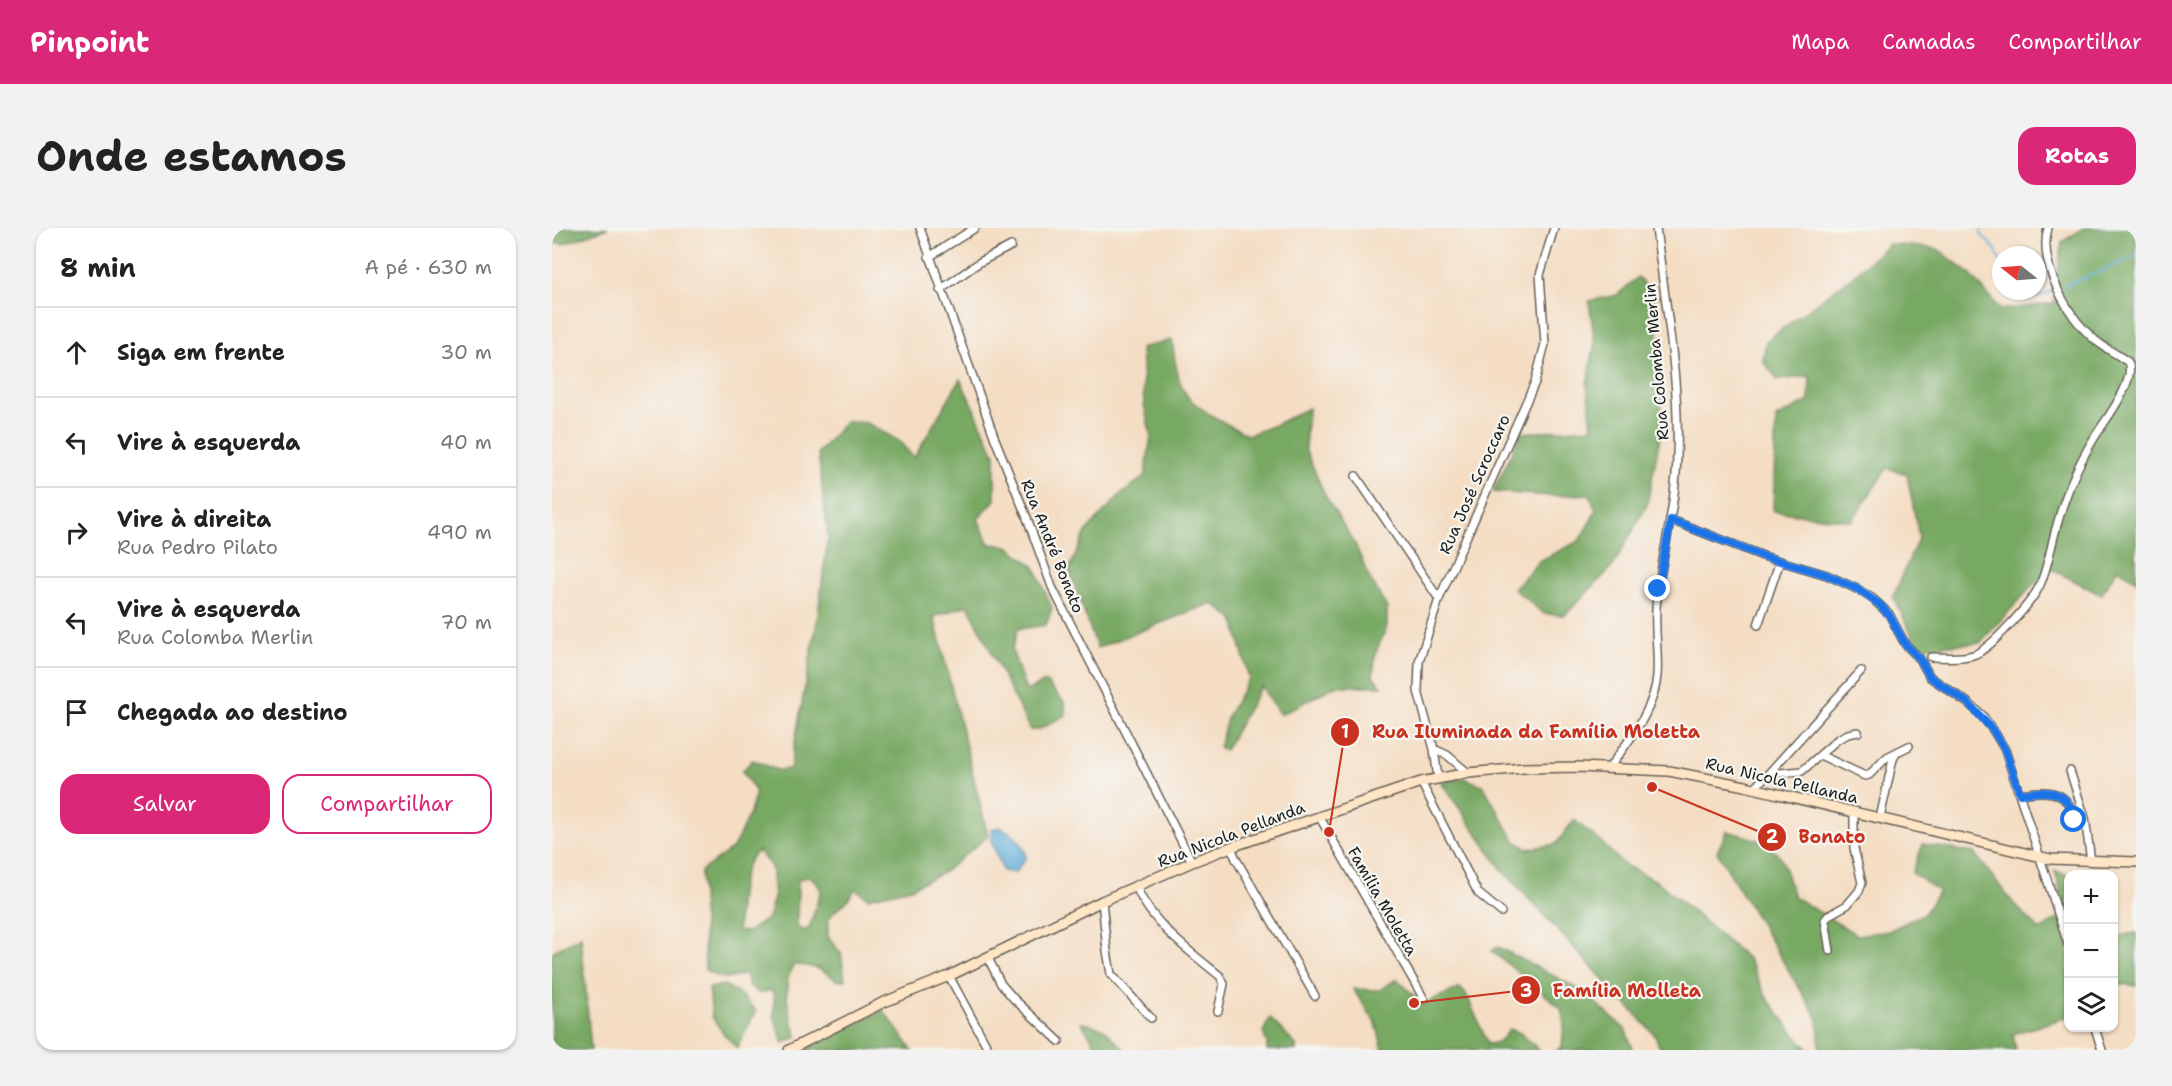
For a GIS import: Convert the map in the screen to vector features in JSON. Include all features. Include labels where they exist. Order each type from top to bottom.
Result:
[{"type":"main road","name":"Rua Nicola Pellanda","points":[[789,1050],[882,1004],[949,976],[1102,901],[1192,862],[1319,816],[1421,783],[1468,773],[1524,768],[1669,771],[1754,788],[2041,857],[2136,862]]},
{"type":"street","name":"Rua André Bonato","points":[[920,228],[940,290],[1052,586],[1192,862]]},
{"type":"street","points":[[929,257],[975,228]]},
{"type":"street","name":"Rua José Scroccaro","points":[[1438,778],[1434,749],[1418,691],[1419,662],[1438,599],[1535,382],[1545,344],[1540,274],[1554,228]]},
{"type":"street","name":"Rua Colomba Merlin","points":[[1609,768],[1641,722],[1654,694],[1657,668],[1656,602],[1671,520],[1677,464],[1677,417],[1656,228]]},
{"type":"street","points":[[1931,657],[1967,656],[1980,652],[2001,633],[2035,594],[2043,575],[2062,508],[2077,470],[2133,377],[2132,366],[2095,340],[2064,301],[2045,252],[2048,228]]},
{"type":"street","points":[[940,290],[980,262],[1011,246]]},
{"type":"street","points":[[1356,476],[1438,599]]},
{"type":"street","points":[[1671,520],[1780,561],[1827,575],[1867,595],[1884,609],[1905,644],[1920,659],[1930,677],[1968,703],[1993,730],[2005,750],[2064,931]]},
{"type":"street","points":[[1758,625],[1780,561]]},
{"type":"street","points":[[1754,788],[1809,731],[1861,671]]},
{"type":"street","points":[[1768,774],[1802,771],[1838,739],[1858,732]]},
{"type":"street","points":[[1820,755],[1864,776],[1869,775],[1887,757],[1909,746]]},
{"type":"street","points":[[1434,749],[1447,755],[1468,773]]},
{"type":"street","points":[[1880,818],[1897,752]]},
{"type":"street","points":[[2070,771],[2085,818],[2091,861]]},
{"type":"street","points":[[1421,783],[1478,893],[1501,912]]},
{"type":"street","points":[[2020,794],[2042,791],[2056,793],[2067,802],[2073,811],[2074,820]]},
{"type":"street","points":[[1830,951],[1825,920],[1829,915],[1847,905],[1859,891],[1862,883],[1854,848],[1854,812]]},
{"type":"street","name":"Família Moletta","points":[[1319,816],[1424,999]]},
{"type":"street","points":[[1231,847],[1315,996]]},
{"type":"street","points":[[1136,887],[1152,916],[1173,937],[1220,976],[1224,984],[1218,1011]]},
{"type":"street","points":[[1102,901],[1111,974],[1151,1018]]},
{"type":"street","points":[[988,957],[1000,984],[1059,1041]]},
{"type":"street","points":[[949,976],[989,1050]]},
{"type":"street","points":[[2096,1032],[2102,1050]]},
{"type":"green space","points":[[552,228],[608,228],[563,244],[552,242]]},
{"type":"green space","points":[[2084,228],[2136,228],[2136,581],[2118,568],[2101,595],[2052,569],[2033,585],[1980,643],[1918,647],[1893,597],[1919,537],[1907,474],[1887,468],[1852,521],[1773,511],[1776,418],[1809,401],[1810,376],[1778,380],[1763,361],[1766,341],[1854,275],[1889,244],[1938,249],[1969,273],[2001,310],[2054,303],[2062,242]]},
{"type":"green space","points":[[1638,277],[1654,297],[1661,362],[1661,432],[1647,505],[1613,566],[1565,615],[1544,614],[1514,589],[1539,561],[1579,541],[1596,511],[1589,494],[1553,496],[1493,492],[1521,433],[1592,428],[1587,384],[1595,343],[1589,301],[1617,295]]},
{"type":"green space","points":[[1172,340],[1179,378],[1189,398],[1208,413],[1248,435],[1275,425],[1308,408],[1305,449],[1326,497],[1355,544],[1368,575],[1387,608],[1387,626],[1376,652],[1373,676],[1382,686],[1335,686],[1280,715],[1261,686],[1225,750],[1219,748],[1228,715],[1249,678],[1234,620],[1212,603],[1097,648],[1069,570],[1086,532],[1119,496],[1145,476],[1151,436],[1144,404],[1141,348]]},
{"type":"green space","points":[[960,379],[995,454],[995,500],[978,519],[989,544],[1008,546],[1035,567],[1052,608],[1046,625],[1018,629],[1012,650],[1026,691],[1046,682],[1065,703],[1066,715],[1038,730],[1030,730],[968,605],[934,617],[988,836],[944,872],[911,888],[868,898],[855,889],[828,921],[828,937],[841,953],[845,980],[838,981],[827,973],[812,967],[793,965],[787,983],[787,1001],[797,1037],[783,1043],[774,1016],[774,995],[770,990],[760,994],[749,986],[745,973],[725,978],[705,970],[701,871],[733,848],[750,813],[756,792],[742,771],[753,760],[777,770],[790,769],[817,621],[828,537],[818,453],[846,421],[867,423],[899,441],[914,458]],"holes":[[[758,851],[771,866],[774,897],[768,918],[747,932],[738,931],[739,900],[743,876],[752,857]],[[809,876],[821,890],[809,929],[803,930],[797,926],[798,880]]]},
{"type":"green space","points":[[1463,778],[1483,785],[1515,841],[1528,849],[1556,844],[1574,820],[1623,864],[1658,882],[1749,960],[1767,998],[1809,1050],[1661,1050],[1654,1034],[1503,871],[1441,782]]},
{"type":"green space","points":[[1727,831],[1762,841],[1781,857],[1794,897],[1857,935],[1889,931],[1925,913],[1939,891],[1912,873],[1923,844],[1974,853],[2015,905],[2040,930],[2064,915],[2064,1018],[2013,1034],[2016,1050],[1820,1050],[1818,1019],[1717,852]]},
{"type":"green space","points":[[2055,871],[2064,874],[2064,906]]},
{"type":"green space","points":[[2136,933],[2136,986],[2118,984],[2118,934],[2120,936]]},
{"type":"green space","points":[[581,936],[591,1050],[552,1050],[552,952]]},
{"type":"green space","points":[[1498,947],[1581,990],[1625,1029],[1633,1048],[1631,1050],[1557,1050],[1562,1047],[1564,1024],[1561,1008],[1492,951]]},
{"type":"green space","points":[[1397,979],[1423,1004],[1460,988],[1467,996],[1488,1044],[1501,1040],[1509,1029],[1520,1033],[1539,1050],[1383,1050],[1376,1023],[1353,989],[1380,990]]},
{"type":"green space","points":[[724,985],[739,993],[756,1011],[737,1048],[712,1017],[709,988]]},
{"type":"green space","points":[[883,1010],[912,1050],[803,1050]]},
{"type":"green space","points":[[1270,1018],[1295,1044],[1297,1050],[1267,1050],[1263,1032]]},
{"type":"green space","points":[[1081,1022],[1104,1029],[1125,1050],[1099,1050]]},
{"type":"water","points":[[1000,827],[1017,839],[1025,852],[1026,857],[1015,873],[1003,871],[991,841],[991,829]]},
{"type":"waterway","points":[[1981,228],[1981,234],[1992,246]]},
{"type":"waterway","points":[[2065,286],[2136,256]]},
{"type":"waterway","points":[[2046,294],[2051,292]]},
{"type":"place","name":"Bonato","points":[[1652,787]]},
{"type":"place","name":"Rua Iluminada da Família Moletta","points":[[1329,832]]},
{"type":"place","name":"Família Molleta","points":[[1414,1003]]},
{"type":"route","points":[[1658,589],[1671,520],[1763,556],[1827,575],[1857,589],[1879,604],[1889,615],[1908,649],[1920,659],[1930,677],[1982,715],[2005,750],[2020,794],[2042,791],[2056,793],[2067,802],[2073,811],[2074,820]]}]
